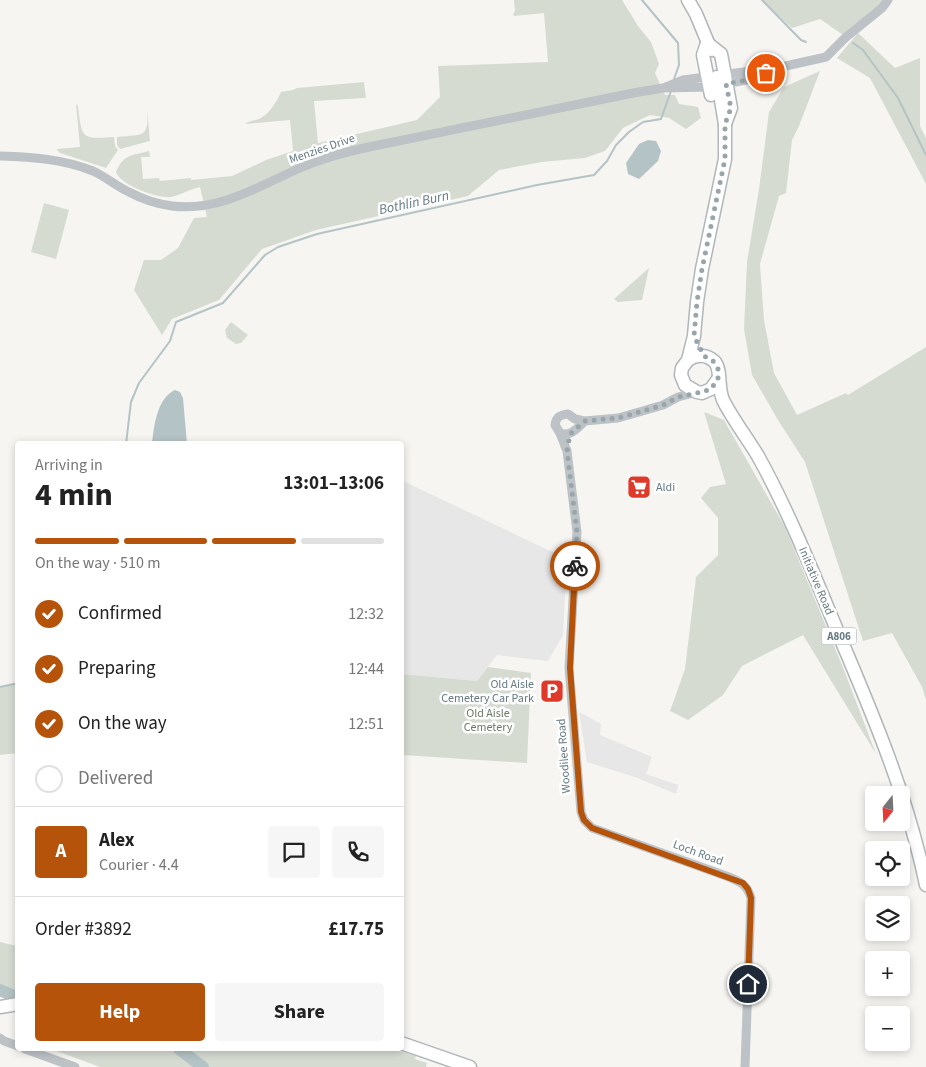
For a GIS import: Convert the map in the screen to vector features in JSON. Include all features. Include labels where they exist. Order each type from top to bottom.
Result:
[{"type":"main road","points":[[688,0],[696,14],[707,43],[703,55],[731,108],[725,124],[725,159],[702,269],[694,336],[688,360],[682,368],[683,381],[689,389],[702,392],[714,387],[718,379],[716,365],[704,356],[696,356],[688,360]]},
{"type":"main road","points":[[694,336],[704,356]]},
{"type":"main road","name":"A806","points":[[718,379],[723,400]]},
{"type":"main road","name":"A806","points":[[702,392],[723,400]]},
{"type":"main road","name":"Initiative Road","points":[[723,400],[757,456],[790,518],[882,738],[910,819],[926,885]]},
{"type":"main road","points":[[2,1006],[15,1004]]},
{"type":"main road","points":[[404,1045],[470,1067]]},
{"type":"street","name":"Menzies Drive","points":[[0,156],[34,157],[66,162],[94,172],[128,192],[152,202],[172,206],[214,205],[234,198],[302,167],[338,154],[466,126],[661,88],[717,81],[826,56],[882,8],[888,0]]},
{"type":"street","points":[[678,397],[683,381]]},
{"type":"street","points":[[585,421],[573,432],[565,435],[560,433],[555,425],[558,417],[561,415],[568,414],[575,419],[585,421],[618,418],[663,405],[678,397],[702,392]]},
{"type":"street","points":[[573,432],[575,419]]},
{"type":"street","name":"Woodilee Road","points":[[567,451],[573,432]]},
{"type":"street","name":"Woodilee Road","points":[[560,433],[567,451],[577,532],[570,668],[581,812],[584,820]]},
{"type":"street","name":"Loch Road","points":[[584,820],[592,828],[729,877],[743,883],[748,889],[751,898],[745,1067]]},
{"type":"street","points":[[0,1038],[15,1045]]},
{"type":"street","points":[[31,1051],[75,1067]]},
{"type":"shaded area","points":[[648,140],[656,141],[661,151],[658,161],[639,179],[628,174],[626,163],[639,144]]},
{"type":"shaded area","points":[[175,390],[180,392],[183,398],[187,441],[152,441],[155,421],[160,406],[169,394]]},
{"type":"shaded area","points":[[404,481],[567,559],[563,635],[548,661],[497,655],[477,681],[404,674]]},
{"type":"shaded area","points":[[579,712],[601,724],[600,735],[652,757],[646,774],[678,785],[676,794],[635,777],[587,762]]},
{"type":"green space","points":[[514,0],[622,0],[638,26],[651,42],[659,64],[655,73],[665,95],[675,95],[679,104],[698,107],[701,118],[686,129],[669,118],[650,115],[623,128],[605,151],[585,158],[542,162],[499,170],[468,196],[316,230],[262,249],[219,300],[172,319],[162,335],[134,290],[144,260],[161,260],[178,248],[194,218],[207,217],[200,187],[171,197],[157,196],[140,190],[124,182],[116,172],[125,158],[149,151],[150,157],[141,157],[143,179],[159,178],[160,181],[191,178],[191,180],[232,176],[266,160],[293,151],[290,120],[245,124],[261,118],[267,113],[281,92],[297,88],[364,82],[366,98],[314,101],[318,143],[417,120],[440,97],[438,66],[548,62],[544,13],[514,16]]},
{"type":"green space","points":[[761,0],[886,0],[843,35],[820,19],[792,28]]},
{"type":"green space","points":[[858,33],[895,68],[920,58],[920,126],[926,138],[926,184],[870,78],[837,58]]},
{"type":"green space","points":[[820,71],[792,140],[786,193],[779,196],[760,264],[764,320],[774,373],[797,415],[846,393],[848,395],[926,347],[926,700],[922,687],[892,633],[863,641],[805,462],[752,375],[744,329],[747,262],[769,112],[784,87]]},
{"type":"green space","points":[[76,104],[78,106],[82,131],[85,135],[95,138],[114,137],[115,146],[118,150],[106,168],[60,153],[57,150],[80,147]]},
{"type":"green space","points":[[147,108],[150,141],[120,149],[117,145],[117,137],[139,135],[146,130]]},
{"type":"green space","points":[[44,203],[69,210],[56,259],[31,252]]},
{"type":"green space","points":[[649,268],[642,300],[618,302],[614,299]]},
{"type":"green space","points":[[231,322],[248,335],[241,343],[236,344],[227,338],[225,330]]},
{"type":"green space","points":[[704,412],[724,420],[785,527],[844,670],[876,754],[803,635],[742,666],[723,695],[688,720],[670,711],[685,669],[696,577],[718,555],[718,518],[701,498],[710,487],[726,484]]},
{"type":"green space","name":"Old Aisle Cemetery","points":[[488,667],[531,673],[527,763],[404,755],[404,674],[477,681]]},
{"type":"green space","points":[[15,684],[15,753],[0,755],[0,688]]},
{"type":"green space","points":[[0,942],[15,946],[15,994],[0,997]]},
{"type":"green space","points":[[56,1051],[401,1051],[416,1056],[415,1059],[427,1063],[426,1067],[100,1067]]},
{"type":"waterway","name":"Bothlin Burn","points":[[642,0],[678,43],[679,65],[674,79]]},
{"type":"waterway","points":[[762,0],[801,40],[806,42]]},
{"type":"waterway","points":[[853,43],[863,50],[898,98],[926,155]]},
{"type":"waterway","name":"Bothlin Burn","points":[[126,441],[131,402],[139,383],[170,341],[176,322],[223,303],[265,255],[278,247],[317,234],[537,185],[594,175],[607,161],[616,145],[629,132],[643,122],[661,119],[671,91]]},
{"type":"waterway","name":"Bothlin Burn","points":[[0,687],[15,684]]},
{"type":"waterway","points":[[0,990],[15,997]]},
{"type":"waterway","points":[[182,1051],[203,1067]]},
{"type":"way so far","points":[[575,566],[577,532],[567,451],[570,434],[585,421],[618,418],[663,405],[678,397],[707,391],[714,387],[718,379],[719,374],[716,365],[704,356],[694,336],[702,269],[725,159],[725,124],[731,108],[726,84],[752,79],[766,73]]},
{"type":"place","name":"Aldi","points":[[639,487]]},
{"type":"place","name":"Old Aisle Cemetery Car Park","points":[[552,691]]},
{"type":"route","points":[[575,566],[570,668],[581,812],[584,820],[592,828],[743,883],[748,889],[751,898],[748,984]]}]
